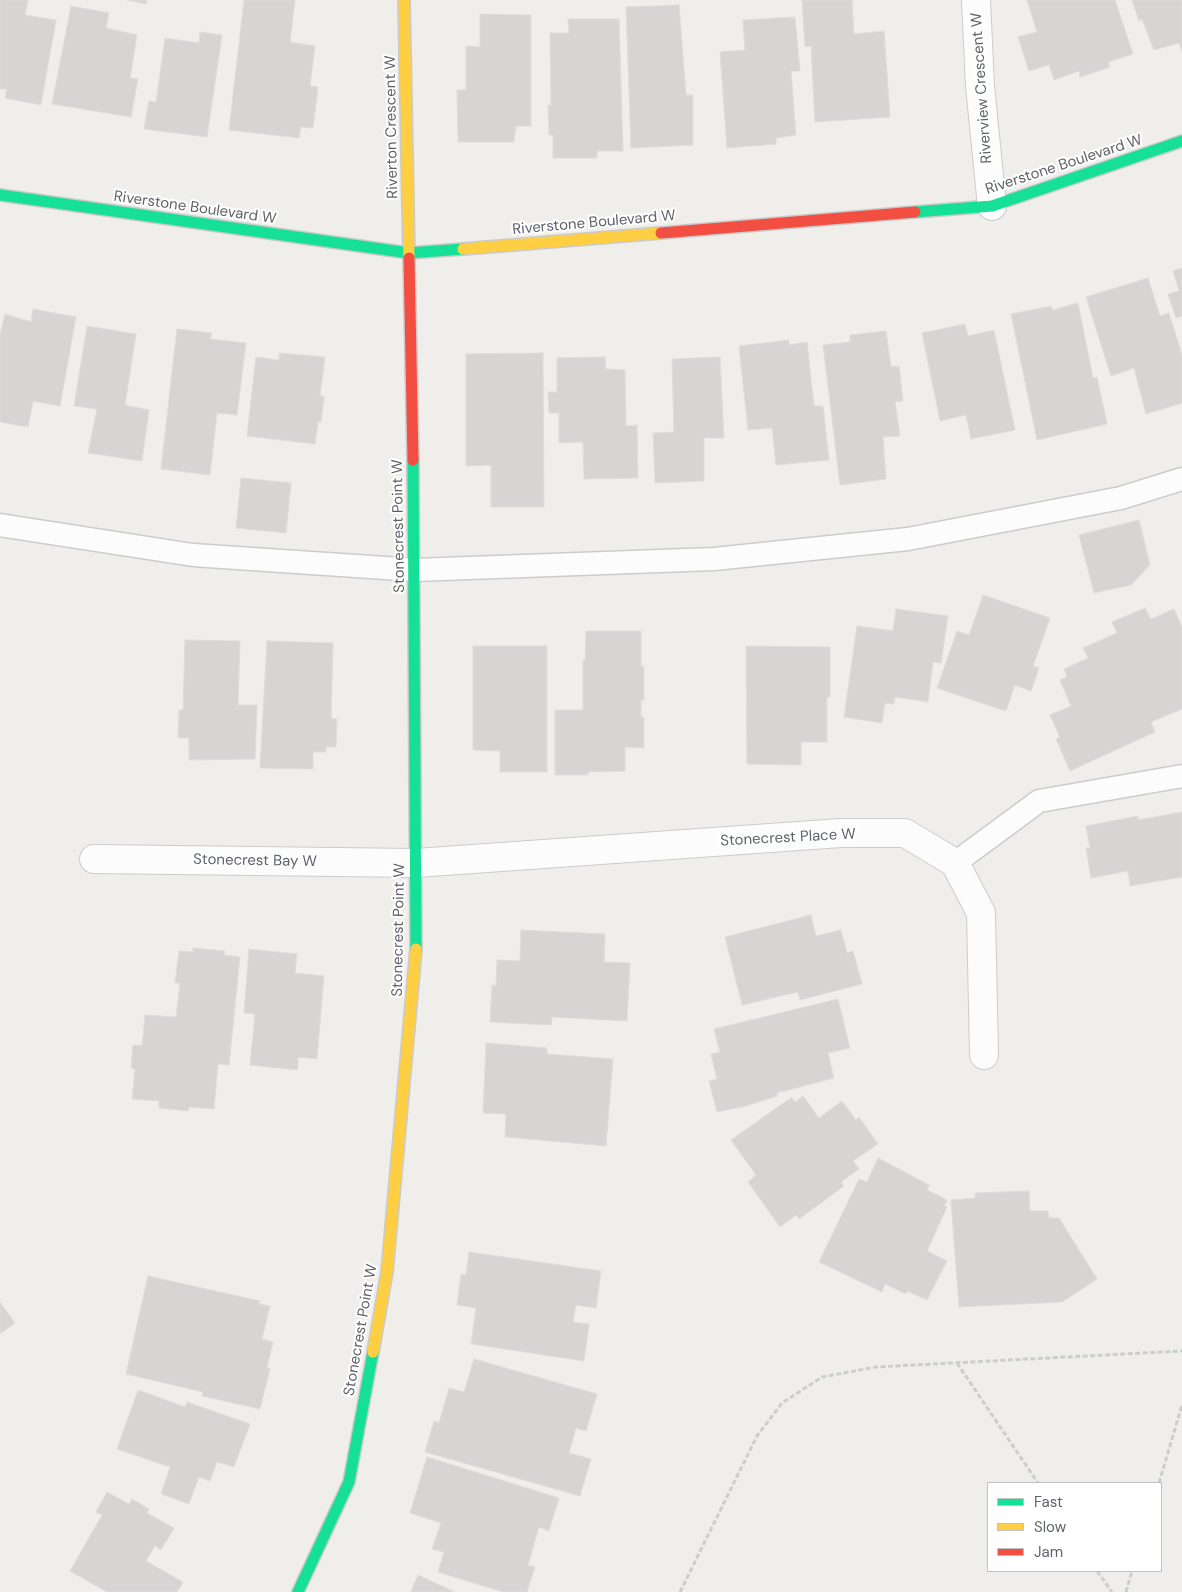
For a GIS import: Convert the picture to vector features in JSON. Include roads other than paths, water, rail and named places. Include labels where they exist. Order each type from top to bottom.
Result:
[{"type":"street","name":"Riverton Crescent W","points":[[404,0],[409,253]]},
{"type":"street","name":"Riverview Crescent W","points":[[976,0],[980,86],[992,206]]},
{"type":"street","name":"Riverstone Boulevard W","points":[[0,195],[409,253],[992,206],[1182,141]]},
{"type":"street","name":"Stonecrest Point W","points":[[298,1592],[349,1482],[387,1272],[416,960],[415,570],[409,253]]},
{"type":"street","name":"Stonecrest Place W","points":[[416,863],[842,833],[905,833],[955,863]]},
{"type":"street","name":"Stonecrest Bay W","points":[[94,858],[416,863]]},
{"type":"street","points":[[955,863],[981,913],[984,1055]]},
{"type":"lane","points":[[0,525],[193,555],[415,570],[714,559],[908,539],[1121,498],[1182,479]]},
{"type":"lane","points":[[955,863],[1039,801],[1182,776]]}]
